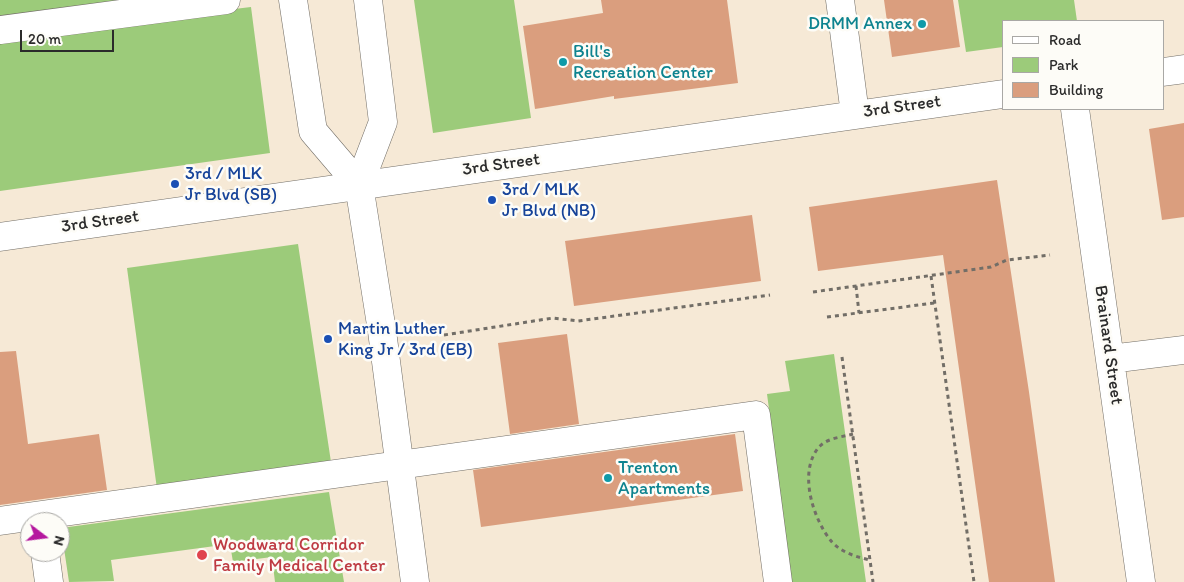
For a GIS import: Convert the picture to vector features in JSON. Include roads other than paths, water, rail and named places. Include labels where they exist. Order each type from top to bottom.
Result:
[{"type":"street","points":[[0,30],[226,0]]},
{"type":"street","points":[[293,0],[313,131],[359,185]]},
{"type":"street","points":[[368,0],[383,122],[359,185],[382,331],[414,582]]},
{"type":"street","points":[[840,0],[855,114]]},
{"type":"street","points":[[1164,72],[1184,69]]},
{"type":"street","name":"3rd Street","points":[[0,237],[1002,94]]},
{"type":"street","name":"Brainard Street","points":[[1075,110],[1141,582]]},
{"type":"street","points":[[1110,359],[1184,350]]},
{"type":"street","points":[[70,515],[756,415],[778,582]]},
{"type":"street","points":[[0,521],[20,520]]},
{"type":"street","points":[[46,562],[49,582]]},
{"type":"place","name":"DRMM Annex","points":[[922,24]]},
{"type":"place","name":"Bill's Recreation Center","points":[[563,62]]},
{"type":"place","name":"3rd / MLK Jr Blvd (SB)","points":[[175,184]]},
{"type":"place","name":"3rd / MLK Jr Blvd (NB)","points":[[492,200]]},
{"type":"place","name":"Martin Luther King Jr / 3rd (EB)","points":[[328,339]]},
{"type":"place","name":"Trenton Apartments","points":[[608,478]]},
{"type":"place","name":"Woodward Corridor Family Medical Center","points":[[202,555]]}]
